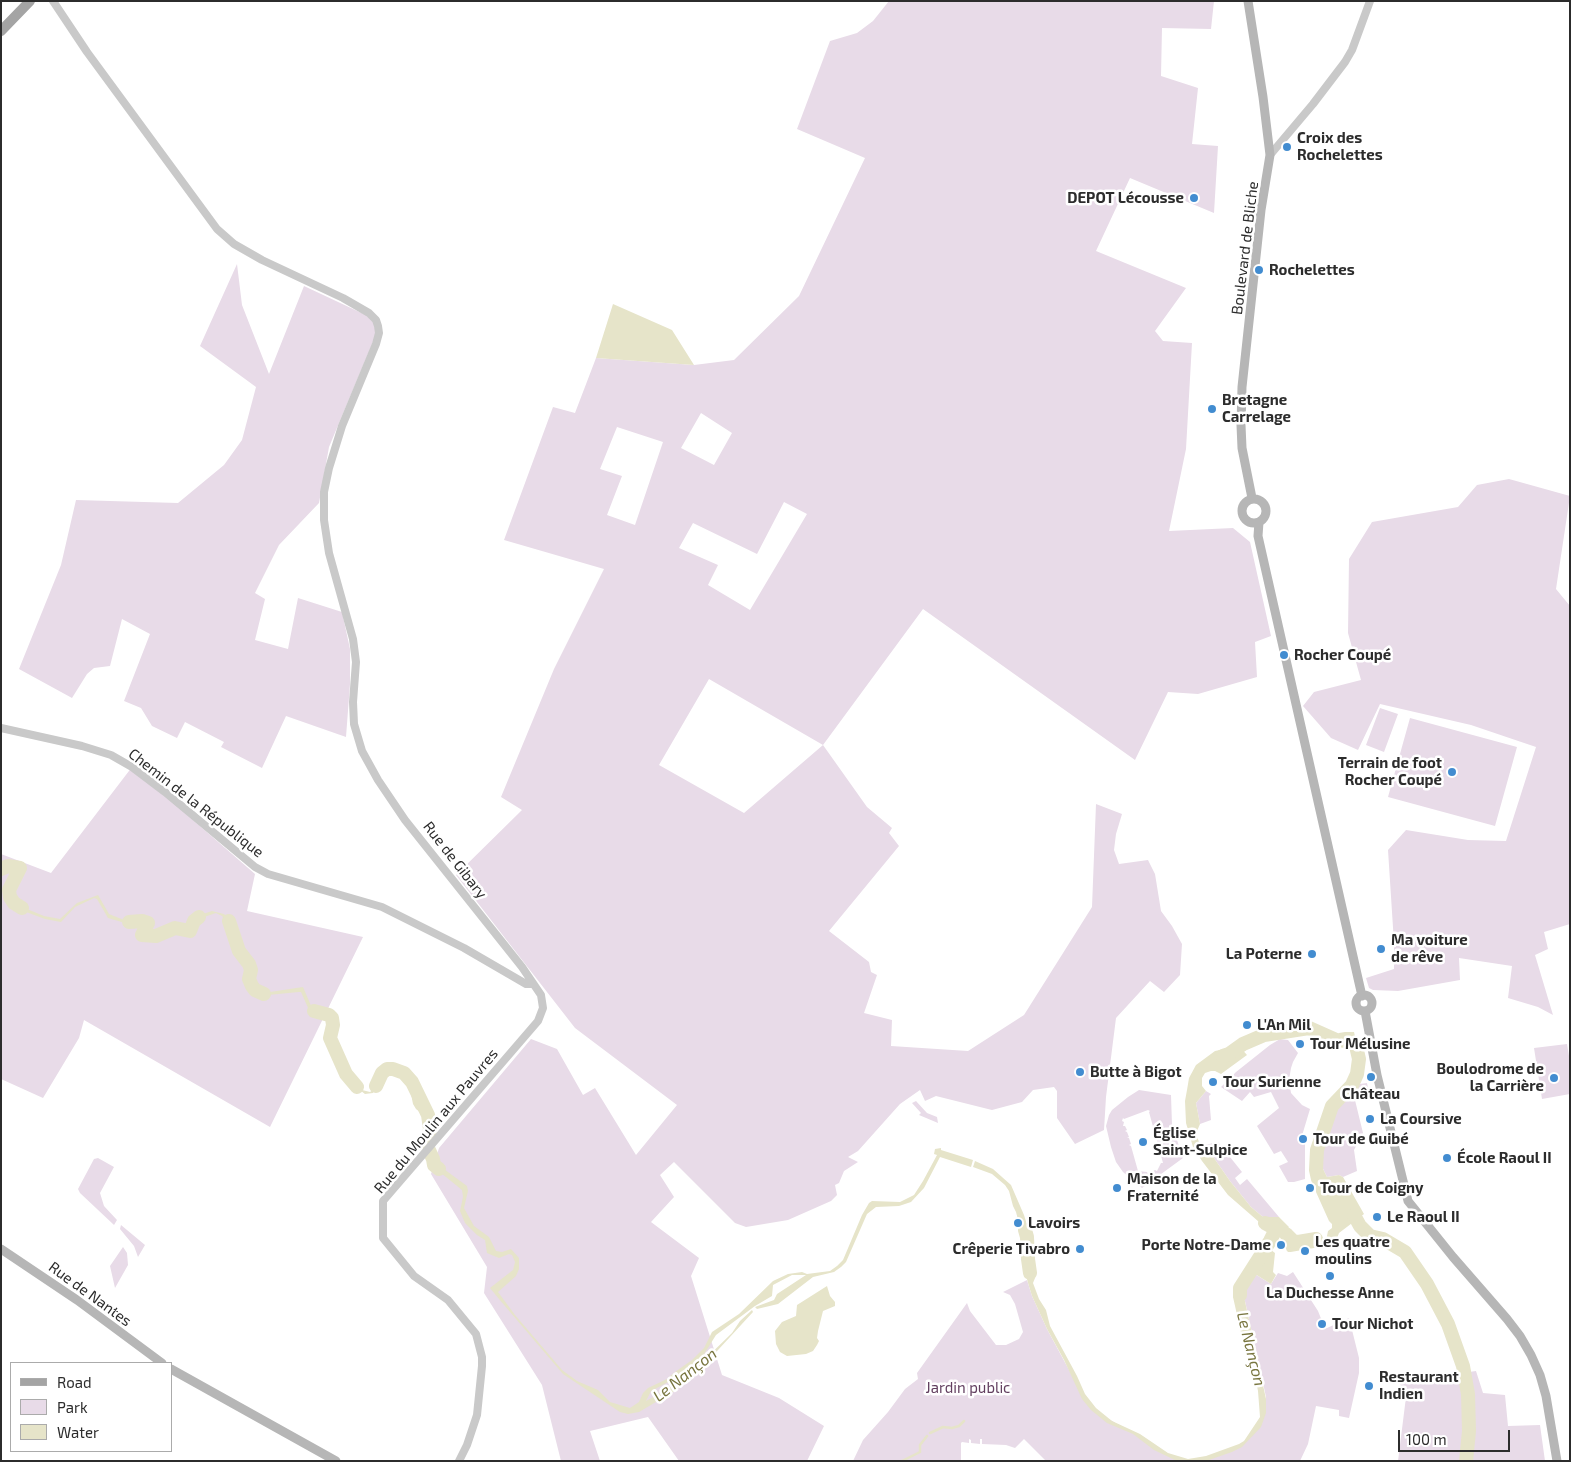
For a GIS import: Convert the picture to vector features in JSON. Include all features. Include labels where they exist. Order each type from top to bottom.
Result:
[{"type":"main road","name":"Boulevard de Bliche","points":[[1248,1],[1264,97],[1270,155],[1242,387],[1242,448],[1252,498]]},
{"type":"main road","points":[[1,31],[27,5]]},
{"type":"main road","points":[[1252,498],[1262,502],[1266,508],[1265,516],[1255,523],[1247,521],[1242,515],[1243,504],[1252,498]]},
{"type":"main road","points":[[1259,522],[1258,536],[1362,996],[1368,996],[1372,1002],[1371,1007],[1365,1011],[1377,1075],[1408,1201],[1452,1256],[1508,1319],[1528,1348],[1540,1375],[1546,1396],[1557,1461]]},
{"type":"main road","name":"Rue de Nantes","points":[[1,1249],[77,1300],[161,1362]]},
{"type":"main road","points":[[172,1371],[336,1461]]},
{"type":"street","name":"Rue de Gibary","points":[[52,1],[87,52],[217,229],[234,244],[262,260],[343,298],[370,313],[376,320],[379,333],[376,344],[342,426],[324,492],[324,520],[329,554],[353,639],[356,662],[353,702],[354,724],[362,751],[383,788],[405,820],[522,967],[541,995],[544,1008]]},
{"type":"street","points":[[1270,155],[1345,62],[1352,50],[1370,1]]},
{"type":"street","name":"Chemin de la République","points":[[1,728],[82,746],[111,755],[165,792],[255,867],[268,874],[382,907],[464,948],[526,984],[533,984]]},
{"type":"street","name":"Rue du Moulin aux Pauvres","points":[[459,1461],[477,1416],[482,1357],[476,1334],[448,1300],[414,1276],[383,1238],[384,1201],[538,1021],[544,1008]]},
{"type":"green space","points":[[889,1],[1214,1],[1211,29],[1162,28],[1161,76],[1198,88],[1192,144],[1218,146],[1214,213],[1130,178],[1096,251],[1186,288],[1155,331],[1163,341],[1192,343],[1186,449],[1169,531],[1233,528],[1250,542],[1271,636],[1255,642],[1257,677],[1198,694],[1168,692],[1135,760],[923,609],[823,745],[867,807],[892,828],[889,833],[899,846],[829,931],[869,962],[871,972],[877,975],[864,1013],[892,1020],[891,1046],[968,1051],[1024,1015],[1092,907],[1096,804],[1122,814],[1116,834],[1114,850],[1119,864],[1148,860],[1155,874],[1161,911],[1182,944],[1180,975],[1164,992],[1150,981],[1116,1018],[1106,1097],[1104,1130],[1075,1144],[1057,1118],[1057,1091],[1054,1087],[1033,1090],[1022,1102],[992,1110],[936,1096],[925,1101],[920,1090],[900,1104],[858,1151],[848,1157],[858,1162],[844,1171],[839,1183],[835,1185],[837,1195],[831,1201],[788,1220],[746,1227],[735,1223],[674,1162],[660,1175],[674,1197],[651,1222],[699,1258],[691,1276],[722,1375],[779,1398],[824,1426],[807,1461],[679,1461],[648,1417],[590,1431],[600,1461],[561,1461],[542,1385],[484,1293],[487,1267],[431,1174],[439,1148],[531,1039],[557,1049],[583,1095],[595,1088],[636,1155],[677,1105],[575,1028],[456,875],[522,810],[501,797],[554,669],[604,569],[504,540],[553,407],[575,413],[596,358],[694,365],[734,360],[799,296],[865,158],[797,129],[830,41],[857,33],[873,21]],"holes":[[[701,413],[732,433],[714,465],[681,448]],[[617,427],[663,442],[635,525],[607,515],[622,476],[600,469]],[[784,502],[807,514],[750,610],[708,585],[718,565],[679,548],[693,523],[757,554]],[[709,679],[823,745],[744,813],[659,765]]]},
{"type":"green space","points":[[237,264],[242,305],[269,374],[304,286],[368,316],[375,324],[375,337],[329,447],[319,503],[279,545],[255,593],[265,599],[255,640],[288,649],[298,598],[342,612],[350,649],[350,684],[346,737],[286,716],[262,768],[221,747],[224,742],[185,722],[177,738],[152,726],[141,708],[124,701],[150,634],[122,619],[110,666],[94,668],[87,674],[72,698],[19,669],[61,565],[76,500],[178,503],[224,465],[242,440],[256,387],[200,346]]},
{"type":"green space","points":[[1509,479],[1570,496],[1556,589],[1570,606],[1570,924],[1544,932],[1548,949],[1535,955],[1553,1015],[1538,1007],[1508,998],[1512,966],[1459,958],[1460,980],[1398,991],[1373,990],[1369,988],[1366,978],[1394,969],[1388,850],[1406,830],[1468,840],[1506,841],[1536,747],[1471,725],[1380,704],[1358,750],[1331,738],[1303,706],[1314,692],[1361,680],[1348,633],[1349,559],[1372,522],[1458,507],[1477,485]]},
{"type":"green space","points":[[1380,708],[1398,714],[1384,752],[1366,745]]},
{"type":"green space","name":"Terrain de foot Rocher Coupé","points":[[1410,718],[1517,747],[1495,826],[1388,797]]},
{"type":"green space","points":[[132,767],[255,874],[247,911],[363,937],[270,1127],[84,1020],[79,1038],[43,1098],[1,1079],[1,854],[51,873]]},
{"type":"green space","points":[[1280,1039],[1288,1040],[1298,1053],[1291,1068],[1289,1080],[1291,1093],[1302,1105],[1310,1109],[1301,1139],[1301,1141],[1305,1142],[1305,1179],[1294,1182],[1288,1182],[1279,1166],[1288,1162],[1281,1151],[1274,1154],[1257,1126],[1279,1108],[1271,1092],[1254,1097],[1250,1092],[1242,1101],[1221,1087],[1236,1072]]},
{"type":"green space","name":"Boulodrome de la Carrière","points":[[1567,1044],[1570,1062],[1570,1094],[1542,1099],[1534,1048]]},
{"type":"green space","points":[[1367,1083],[1369,1093],[1354,1096],[1363,1133],[1354,1150],[1357,1171],[1343,1177],[1339,1175],[1327,1177],[1320,1163],[1317,1162],[1317,1150],[1332,1106],[1352,1085]]},
{"type":"green space","points":[[1139,1090],[1171,1095],[1172,1125],[1183,1158],[1142,1188],[1123,1172],[1116,1162],[1106,1126],[1112,1110]],"holes":[[[1150,1111],[1163,1163],[1161,1163],[1157,1171],[1155,1170],[1148,1174],[1147,1172],[1138,1171],[1131,1146],[1129,1145],[1131,1144],[1129,1138],[1127,1138],[1129,1137],[1125,1131],[1127,1130],[1123,1126],[1124,1122],[1122,1121],[1123,1118]]]},
{"type":"green space","points":[[1206,1091],[1211,1094],[1209,1096],[1211,1120],[1200,1124],[1196,1103]]},
{"type":"green space","points":[[916,1101],[927,1113],[937,1117],[938,1123],[919,1115],[921,1113],[912,1103]]},
{"type":"green space","points":[[1218,1142],[1242,1172],[1235,1178],[1240,1185],[1247,1179],[1279,1217],[1263,1217],[1251,1207],[1205,1145]]},
{"type":"green space","points":[[98,1158],[114,1167],[100,1193],[104,1206],[117,1220],[114,1225],[78,1189],[94,1159]]},
{"type":"green space","points":[[121,1225],[145,1245],[138,1257],[134,1246],[120,1229]]},
{"type":"green space","points":[[1291,1229],[1295,1239],[1313,1234],[1316,1242],[1296,1246],[1296,1243],[1284,1235]]},
{"type":"green space","points":[[123,1247],[127,1253],[128,1265],[115,1288],[110,1266]]},
{"type":"green space","name":"Jardin public","points":[[1250,1271],[1271,1284],[1278,1273],[1287,1276],[1293,1272],[1318,1311],[1322,1321],[1319,1325],[1320,1329],[1327,1328],[1349,1318],[1359,1358],[1359,1373],[1349,1418],[1339,1416],[1339,1410],[1316,1406],[1308,1444],[1300,1461],[1046,1461],[1024,1439],[1015,1448],[1006,1445],[982,1444],[982,1439],[980,1439],[980,1444],[971,1443],[969,1439],[969,1443],[961,1443],[961,1461],[853,1461],[863,1440],[905,1389],[918,1379],[917,1373],[967,1303],[970,1311],[996,1345],[1006,1345],[1019,1339],[1023,1332],[1015,1304],[1010,1295],[1003,1292],[1027,1280],[1047,1329],[1083,1396],[1095,1411],[1175,1458],[1182,1460],[1205,1459],[1239,1447],[1261,1423],[1266,1397],[1243,1292]]},
{"type":"green space","points":[[1476,1371],[1483,1393],[1505,1395],[1508,1426],[1540,1425],[1545,1461],[1398,1461],[1406,1397],[1399,1382]]},
{"type":"water","points":[[613,304],[672,330],[694,365],[596,358]]},
{"type":"water","points":[[6,864],[20,866],[8,890],[12,900],[44,916],[60,919],[77,903],[98,895],[109,914],[124,920],[148,920],[142,933],[157,933],[174,926],[190,929],[194,918],[200,915],[212,911],[224,914],[231,921],[237,947],[251,965],[248,979],[255,989],[270,992],[303,987],[312,1008],[331,1014],[333,1023],[329,1036],[347,1075],[357,1086],[362,1090],[370,1092],[374,1089],[378,1077],[384,1068],[393,1067],[405,1071],[413,1082],[429,1120],[430,1125],[425,1143],[427,1147],[425,1149],[422,1143],[426,1134],[427,1118],[413,1104],[409,1084],[391,1068],[385,1070],[373,1093],[365,1094],[356,1087],[343,1074],[326,1033],[331,1024],[329,1016],[309,1010],[301,992],[268,995],[252,991],[245,977],[247,965],[233,947],[229,928],[222,916],[216,913],[195,920],[192,931],[173,928],[162,935],[138,937],[142,921],[125,923],[108,918],[97,899],[94,898],[75,907],[61,922],[45,919],[18,909],[6,898],[4,888],[15,869],[4,867],[1,869],[1,866]]},
{"type":"water","points":[[1354,1032],[1357,1045],[1352,1047],[1335,1043],[1339,1033]]},
{"type":"water","points":[[1239,1046],[1247,1055],[1221,1074],[1211,1071],[1205,1073],[1202,1078],[1202,1086],[1206,1091],[1196,1103],[1200,1124],[1197,1137],[1200,1144],[1205,1145],[1251,1207],[1263,1217],[1279,1217],[1289,1227],[1284,1232],[1277,1231],[1274,1235],[1228,1195],[1193,1147],[1186,1123],[1185,1101],[1189,1078],[1196,1065],[1215,1051]]},
{"type":"water","points":[[941,1148],[941,1150],[973,1160],[971,1167],[940,1157],[924,1188],[911,1202],[899,1206],[876,1207],[867,1214],[846,1262],[841,1267],[834,1272],[813,1277],[778,1304],[757,1309],[755,1307],[774,1300],[777,1294],[806,1275],[792,1275],[773,1285],[772,1296],[755,1306],[716,1335],[701,1359],[672,1380],[651,1391],[646,1401],[666,1390],[698,1366],[732,1333],[740,1321],[752,1310],[753,1312],[695,1375],[673,1392],[639,1412],[628,1414],[620,1412],[563,1374],[490,1288],[513,1270],[515,1262],[512,1255],[509,1254],[499,1258],[487,1253],[485,1240],[465,1223],[460,1211],[463,1197],[462,1190],[430,1164],[429,1155],[433,1151],[437,1164],[467,1186],[468,1191],[464,1208],[474,1226],[489,1237],[496,1251],[502,1252],[511,1249],[519,1258],[519,1269],[516,1276],[498,1292],[515,1315],[562,1370],[577,1381],[598,1390],[610,1402],[630,1408],[639,1402],[643,1393],[648,1388],[667,1379],[692,1360],[704,1348],[712,1332],[739,1314],[773,1281],[788,1274],[830,1271],[837,1266],[843,1260],[869,1203],[872,1201],[900,1202],[914,1195],[937,1155],[934,1154],[935,1149]]},
{"type":"water","points":[[1314,1160],[1320,1163],[1327,1177],[1339,1175],[1343,1177],[1364,1214],[1339,1233],[1336,1241],[1328,1245],[1326,1241],[1332,1224],[1316,1192],[1316,1184],[1312,1181]]},
{"type":"water","points":[[975,1161],[993,1169],[1011,1185],[1024,1215],[1034,1247],[1023,1249],[1020,1236],[1022,1235],[1016,1212],[1005,1185],[992,1174],[973,1167]]},
{"type":"water","points":[[1267,1240],[1273,1244],[1271,1250],[1275,1253],[1273,1272],[1276,1275],[1271,1284],[1247,1269]]},
{"type":"water","points":[[1029,1255],[1035,1278],[1033,1283],[1039,1299],[1046,1310],[1050,1326],[1085,1394],[1096,1408],[1112,1421],[1140,1434],[1168,1453],[1188,1459],[1206,1456],[1239,1444],[1244,1441],[1260,1417],[1258,1391],[1251,1356],[1244,1346],[1233,1297],[1234,1289],[1241,1277],[1247,1280],[1243,1292],[1266,1399],[1266,1413],[1261,1427],[1242,1447],[1232,1452],[1206,1461],[1177,1461],[1154,1450],[1133,1434],[1107,1423],[1091,1410],[1082,1399],[1047,1329],[1032,1296],[1027,1279],[1029,1276],[1024,1256]]},
{"type":"water","points":[[827,1286],[835,1306],[823,1311],[817,1338],[819,1341],[813,1351],[806,1354],[787,1356],[780,1352],[776,1344],[775,1331],[782,1322],[796,1316],[797,1305]]},
{"type":"waterway","name":"Le Nançon","points":[[1,869],[8,866],[20,868],[9,890],[10,897],[14,903],[22,908]]},
{"type":"waterway","name":"Le Nançon","points":[[129,922],[142,921],[148,923],[142,935],[156,936],[175,928],[190,931],[194,921],[199,917]]},
{"type":"waterway","name":"Le Nançon","points":[[229,921],[239,951],[249,964],[251,970],[249,979],[252,986],[255,990],[264,994]]},
{"type":"waterway","name":"Le Nançon","points":[[314,1011],[329,1015],[332,1018],[333,1025],[330,1038],[346,1074],[357,1087]]},
{"type":"waterway","points":[[1223,1056],[1243,1044],[1264,1035],[1309,1028],[1336,1040],[1347,1041],[1356,1046],[1359,1059],[1357,1074],[1352,1085],[1332,1106],[1317,1150],[1316,1170],[1318,1179]]},
{"type":"waterway","name":"Le Nançon","points":[[376,1086],[382,1073],[387,1069],[404,1073],[412,1082],[428,1115],[430,1129],[427,1146],[434,1165],[439,1169]]},
{"type":"waterway","name":"Le Nançon","points":[[1354,1215],[1360,1226],[1370,1236],[1383,1239],[1405,1252],[1427,1284],[1448,1324],[1463,1366],[1468,1394],[1469,1431],[1466,1461]]},
{"type":"waterway","name":"Le Nançon","points":[[1240,1295],[1240,1288],[1276,1229],[1265,1223]]},
{"type":"waterway","name":"Le Nançon","points":[[1025,1230],[1030,1273]]},
{"type":"waterway","points":[[1286,1234],[1293,1241],[1298,1242],[1316,1239]]},
{"type":"waterway","name":"Le Nançon","points":[[1290,1248],[1319,1243]]},
{"type":"waterway","points":[[930,1433],[943,1427],[952,1428],[959,1426],[964,1421]]},
{"type":"waterway","points":[[902,1461],[920,1452],[920,1445],[927,1436]]},
{"type":"place","name":"Croix des Rochelettes","points":[[1287,147]]},
{"type":"place","name":"DEPOT Lécousse","points":[[1194,198]]},
{"type":"place","name":"Rochelettes","points":[[1259,270]]},
{"type":"place","name":"Bretagne Carrelage","points":[[1212,409]]},
{"type":"place","name":"Rocher Coupé","points":[[1284,655]]},
{"type":"place","name":"Terrain de foot Rocher Coupé","points":[[1452,772]]},
{"type":"place","name":"Ma voiture de rêve","points":[[1381,949]]},
{"type":"place","name":"La Poterne","points":[[1312,954]]},
{"type":"place","name":"L'An Mil","points":[[1247,1025]]},
{"type":"place","name":"Tour Mélusine","points":[[1300,1044]]},
{"type":"place","name":"Butte à Bigot","points":[[1080,1072]]},
{"type":"place","name":"Château","points":[[1371,1077]]},
{"type":"place","name":"Boulodrome de la Carrière","points":[[1554,1078]]},
{"type":"place","name":"Tour Surienne","points":[[1213,1082]]},
{"type":"place","name":"La Coursive","points":[[1370,1119]]},
{"type":"place","name":"Tour de Guibé","points":[[1303,1139]]},
{"type":"place","name":"Église Saint-Sulpice","points":[[1143,1142]]},
{"type":"place","name":"École Raoul II","points":[[1447,1158]]},
{"type":"place","name":"Maison de la Fraternité","points":[[1117,1188]]},
{"type":"place","name":"Tour de Coigny","points":[[1310,1188]]},
{"type":"place","name":"Le Raoul II","points":[[1377,1217]]},
{"type":"place","name":"Lavoirs","points":[[1018,1223]]},
{"type":"place","name":"Porte Notre-Dame","points":[[1281,1245]]},
{"type":"place","name":"Crêperie Tivabro","points":[[1080,1249]]},
{"type":"place","name":"Les quatre moulins","points":[[1305,1251]]},
{"type":"place","name":"La Duchesse Anne","points":[[1330,1276]]},
{"type":"place","name":"Tour Nichot","points":[[1322,1324]]},
{"type":"place","name":"Restaurant Indien","points":[[1369,1386]]}]
